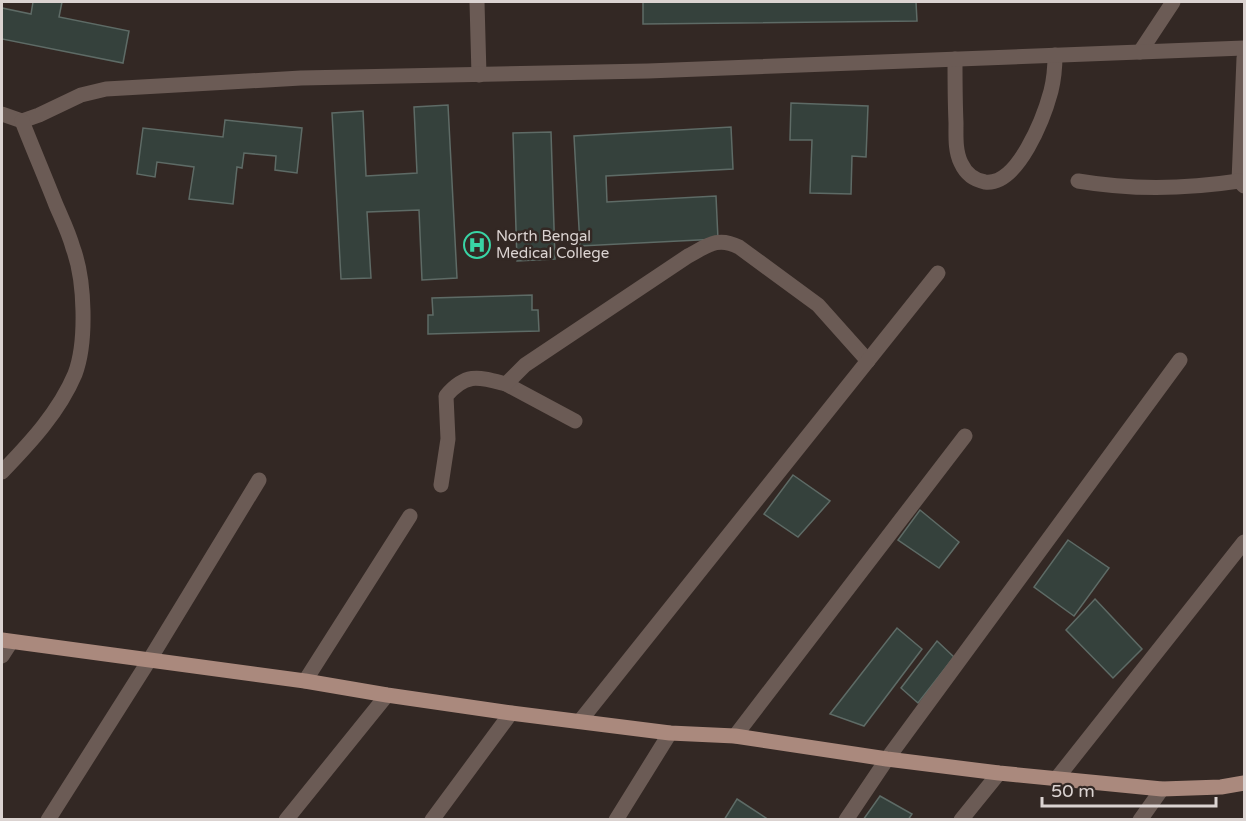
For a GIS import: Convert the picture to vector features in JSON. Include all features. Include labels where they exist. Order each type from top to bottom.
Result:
[{"type":"main road","points":[[6,641],[305,681],[511,713],[670,733],[735,736],[886,759],[999,773],[1162,789],[1221,787],[1245,783]]},
{"type":"street","points":[[477,2],[478,75]]},
{"type":"street","points":[[1140,52],[1173,2]]},
{"type":"street","points":[[2,114],[22,121],[81,96],[106,89],[301,78],[648,70],[1245,48]]},
{"type":"street","points":[[955,58],[956,130],[960,161],[964,170],[971,177],[991,182],[1007,176],[1030,144],[1051,92],[1055,55]]},
{"type":"street","points":[[1078,181],[1156,188],[1242,183],[1245,58]]},
{"type":"street","points":[[2,472],[29,444],[64,396],[75,372],[82,345],[83,311],[80,277],[74,249],[22,121]]},
{"type":"street","points":[[506,384],[525,365],[688,256],[713,243],[722,241],[739,247],[818,305],[868,362]]},
{"type":"street","points":[[579,721],[938,273]]},
{"type":"street","points":[[846,819],[886,759],[1180,360]]},
{"type":"street","points":[[441,485],[448,439],[446,396],[452,388],[463,381],[479,377],[506,384],[575,421]]},
{"type":"street","points":[[735,736],[964,436]]},
{"type":"street","points":[[48,819],[150,659],[259,480]]},
{"type":"street","points":[[305,681],[410,516]]},
{"type":"street","points":[[1057,778],[1245,542]]},
{"type":"street","points":[[2,656],[6,641]]},
{"type":"street","points":[[286,819],[387,695]]},
{"type":"street","points":[[432,819],[511,713]]},
{"type":"street","points":[[616,819],[670,733]]},
{"type":"street","points":[[961,819],[999,773]]},
{"type":"street","points":[[1140,819],[1162,789]]},
{"type":"building","points":[[33,2],[62,2],[59,17],[129,31],[123,63],[2,39],[2,8],[31,14]]},
{"type":"building","points":[[643,2],[916,2],[917,21],[643,24]]},
{"type":"building","points":[[791,103],[868,106],[866,157],[852,156],[851,194],[810,193],[812,140],[790,140]]},
{"type":"building","points":[[448,105],[457,278],[422,280],[419,210],[367,212],[371,278],[341,279],[332,113],[363,111],[366,176],[417,173],[414,107]]},
{"type":"building","points":[[225,120],[302,128],[297,173],[275,170],[276,156],[244,153],[242,168],[237,167],[233,204],[189,199],[194,167],[157,162],[155,177],[137,174],[143,128],[223,137]]},
{"type":"building","points":[[731,127],[733,169],[606,176],[607,202],[716,196],[718,239],[580,246],[574,136]]},
{"type":"building","points":[[551,132],[555,259],[517,261],[513,133]]},
{"type":"building","points":[[532,295],[532,310],[538,310],[539,331],[428,334],[428,315],[433,315],[432,298]]},
{"type":"building","points":[[793,475],[830,501],[798,537],[764,514]]},
{"type":"building","points":[[920,510],[959,542],[939,568],[898,540]]},
{"type":"building","points":[[1068,540],[1109,568],[1074,616],[1034,587]]},
{"type":"building","points":[[1095,599],[1142,649],[1113,678],[1066,630]]},
{"type":"building","points":[[897,628],[922,649],[864,726],[830,714]]},
{"type":"building","points":[[937,641],[954,657],[918,703],[901,688]]},
{"type":"building","points":[[880,796],[912,814],[908,820],[863,820]]},
{"type":"building","points":[[737,799],[769,820],[724,820]]},
{"type":"place","name":"North Bengal Medical College","points":[[477,245]]}]
